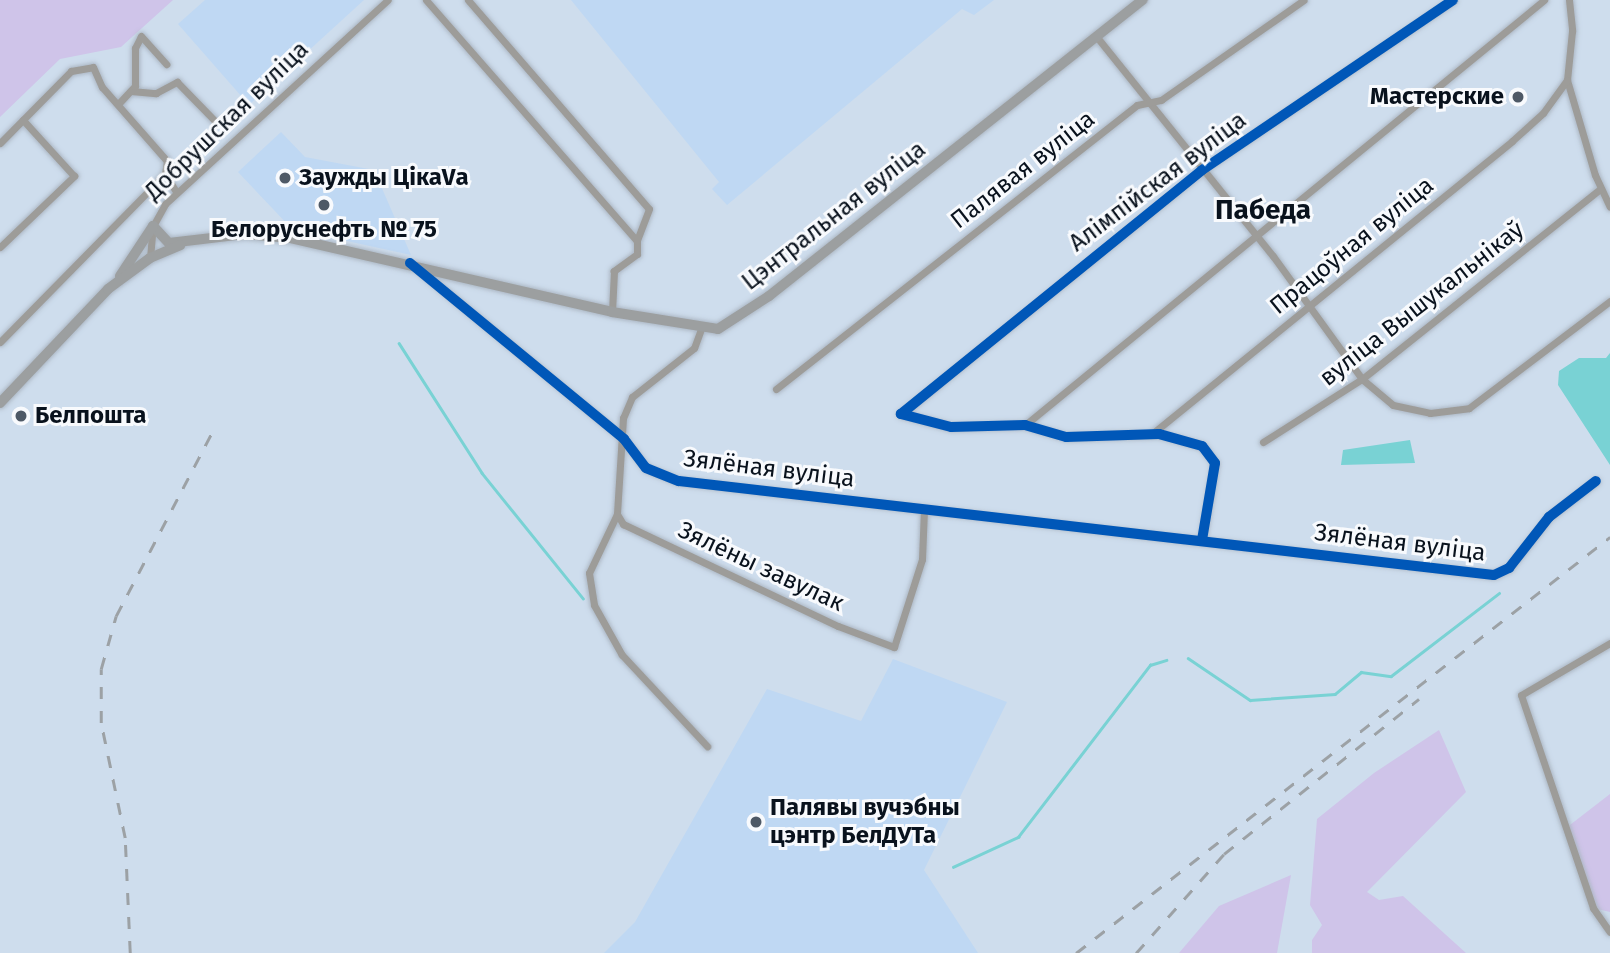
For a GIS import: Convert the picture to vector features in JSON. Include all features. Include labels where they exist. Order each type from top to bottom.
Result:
[{"type":"main road","name":"Цэнтральная вуліца","points":[[184,243],[263,235],[410,263],[508,289],[701,330],[733,323],[1143,0]]},
{"type":"main road","points":[[0,403],[108,289],[153,226],[160,239],[184,243]]},
{"type":"main road","points":[[108,289],[150,258],[184,243]]},
{"type":"street","name":"Добрушская вуліца","points":[[150,258],[153,226],[177,193],[388,0]]},
{"type":"street","points":[[426,0],[637,241]]},
{"type":"street","points":[[468,0],[649,209],[637,241],[637,254],[614,271],[612,312]]},
{"type":"street","name":"Палявая вуліца","points":[[776,389],[1144,102],[1151,105],[1161,100],[1304,0]]},
{"type":"street","name":"Алімпійская вуліца","points":[[1025,425],[951,427],[901,414],[1202,170],[1453,0]]},
{"type":"street","points":[[1025,425],[1544,0]]},
{"type":"street","points":[[1569,0],[1572,32],[1567,80],[1600,189],[1610,207]]},
{"type":"street","points":[[120,102],[135,86],[135,48],[141,36],[166,64]]},
{"type":"street","points":[[1096,36],[1144,102],[1256,235],[1362,379],[1406,411],[1469,408],[1610,301]]},
{"type":"street","points":[[0,143],[71,71],[93,67],[102,87],[120,102],[167,161],[165,174],[0,342]]},
{"type":"street","name":"Працоўная вуліца","points":[[1152,434],[1512,141],[1543,113],[1567,80]]},
{"type":"street","points":[[131,90],[156,93],[177,82],[216,122]]},
{"type":"street","points":[[0,247],[74,176],[23,120]]},
{"type":"street","points":[[165,174],[177,193]]},
{"type":"street","name":"вуліца Вышукальнікаў","points":[[1263,442],[1362,379],[1600,189]]},
{"type":"street","name":"Зялёная вуліца","points":[[410,263],[624,439],[646,468],[678,481],[1498,575],[1549,517],[1596,481]]},
{"type":"street","points":[[701,330],[694,348],[632,397],[623,418],[624,439],[617,514],[589,573],[594,605],[622,655],[707,746]]},
{"type":"street","points":[[1025,425],[1066,437],[1152,434],[1202,446],[1215,463],[1202,540]]},
{"type":"street","name":"Зялёны завулак","points":[[617,514],[632,530],[894,647],[922,559],[924,509]]},
{"type":"street","points":[[1610,643],[1521,695],[1593,908],[1610,932]]},
{"type":"shaded area","points":[[0,0],[173,0],[121,47],[60,59],[0,117]]},
{"type":"shaded area","points":[[205,0],[364,0],[249,105],[178,24]]},
{"type":"shaded area","points":[[571,0],[994,0],[974,15],[962,9],[727,205],[712,189],[719,182]]},
{"type":"shaded area","points":[[281,132],[305,157],[374,170],[411,255],[292,229],[238,172]]},
{"type":"shaded area","points":[[1610,353],[1610,465],[1558,385],[1559,371],[1579,358],[1606,358]]},
{"type":"shaded area","points":[[1410,440],[1415,463],[1341,465],[1343,450]]},
{"type":"shaded area","name":"Палявы вучэбны цэнтр БелДУТа","points":[[893,659],[1007,702],[924,870],[978,953],[604,953],[635,922],[767,689],[861,721]]},
{"type":"shaded area","points":[[1439,730],[1466,792],[1367,892],[1379,900],[1403,896],[1466,953],[1312,953],[1312,940],[1322,925],[1310,905],[1317,819],[1374,773]]},
{"type":"shaded area","points":[[1610,794],[1610,912],[1593,908],[1566,828]]},
{"type":"shaded area","points":[[1291,875],[1277,953],[1179,953],[1219,906]]},
{"type":"waterway","points":[[399,343],[482,473],[583,598]]},
{"type":"waterway","points":[[1188,658],[1250,700],[1335,694],[1361,672],[1391,676],[1499,593]]},
{"type":"waterway","points":[[953,867],[1018,837],[1150,665],[1166,660]]},
{"type":"railway","points":[[130,953],[125,838],[101,723],[101,669],[116,616],[215,427]]},
{"type":"railway","points":[[1076,953],[1610,537]]},
{"type":"railway","points":[[1136,953],[1224,854],[1419,699]]},
{"type":"cycle path","points":[[1202,540],[1215,463],[1202,446],[1159,434],[1066,437],[1025,425],[951,427],[901,414],[1202,170],[1453,0]]},
{"type":"cycle path","points":[[410,263],[624,439],[646,468],[679,481],[1494,575],[1509,568],[1549,517],[1596,481]]},
{"type":"place","name":"Мастерские","points":[[1518,97]]},
{"type":"place","name":"Заужды ЦікаVа","points":[[285,178]]},
{"type":"place","name":"Белоруснефть № 75","points":[[324,205]]},
{"type":"place","name":"Белпошта","points":[[21,416]]},
{"type":"place","name":"Палявы вучэбны цэнтр БелДУТа","points":[[756,822]]},
{"type":"district","name":"Пабеда","points":[[1263,210]]}]
